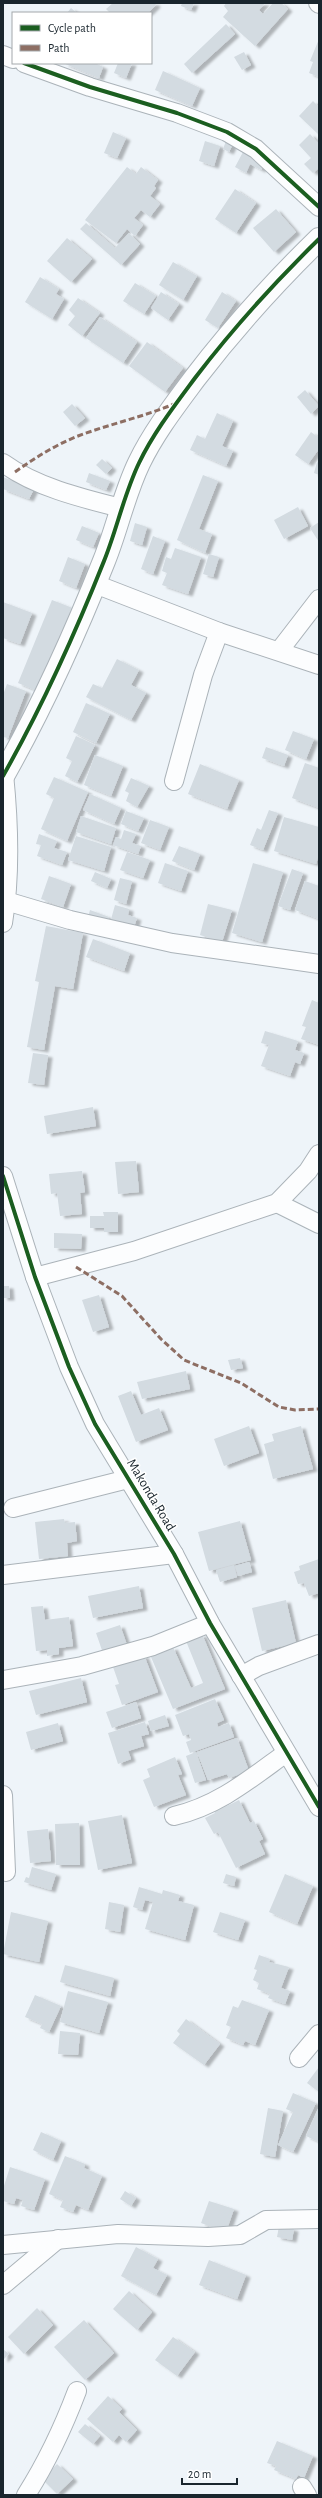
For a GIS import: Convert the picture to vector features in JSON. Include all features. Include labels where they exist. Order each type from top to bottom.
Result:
[{"type":"street","points":[[27,64],[90,87],[177,113],[227,132],[256,149],[319,206]]},
{"type":"street","points":[[3,923],[6,901],[8,820],[4,775],[42,701],[95,584],[121,508],[139,463],[176,403],[229,333],[275,282],[319,239]]},
{"type":"street","points":[[3,463],[14,472],[55,488],[121,508]]},
{"type":"street","points":[[95,584],[219,632],[319,665]]},
{"type":"street","points":[[279,651],[319,599]]},
{"type":"street","points":[[174,781],[203,675],[219,632]]},
{"type":"street","points":[[6,901],[78,922],[172,943],[319,964]]},
{"type":"street","points":[[35,1277],[134,1251],[277,1203],[308,1171],[319,1154]]},
{"type":"street","name":"Makonda Road","points":[[3,1176],[35,1277],[69,1367],[95,1424],[174,1554],[210,1623],[319,1808]]},
{"type":"street","points":[[277,1203],[319,1224]]},
{"type":"street","points":[[13,1508],[128,1478]]},
{"type":"street","points":[[3,1575],[174,1554]]},
{"type":"street","points":[[3,1680],[89,1664],[153,1646],[210,1623]]},
{"type":"street","points":[[241,1676],[259,1666],[319,1644]]},
{"type":"street","points":[[174,1816],[193,1812],[233,1792],[286,1753]]},
{"type":"street","points":[[3,1795],[6,1872]]},
{"type":"street","points":[[299,2058],[319,2034]]},
{"type":"street","points":[[3,2245],[118,2234],[208,2237],[240,2235],[266,2220],[319,2219]]},
{"type":"street","points":[[3,2286],[58,2239]]},
{"type":"street","points":[[26,2495],[64,2428],[77,2391]]},
{"type":"building","points":[[113,3],[155,3],[156,5],[149,12],[109,12],[106,9]]},
{"type":"building","points":[[182,3],[194,3],[191,10],[181,6]]},
{"type":"building","points":[[226,3],[265,3],[259,10],[263,14],[273,3],[281,3],[288,9],[255,46],[223,17],[228,11],[224,6]]},
{"type":"building","points":[[71,8],[76,12],[68,12]]},
{"type":"building","points":[[226,24],[235,34],[192,73],[184,64]]},
{"type":"building","points":[[319,39],[319,77],[309,73],[313,62],[310,61]]},
{"type":"building","points":[[244,52],[251,65],[242,70],[234,57]]},
{"type":"building","points":[[65,64],[97,64],[103,67],[99,78]]},
{"type":"building","points":[[118,64],[132,64],[126,78],[114,73]]},
{"type":"building","points":[[163,71],[200,88],[192,106],[155,90]]},
{"type":"building","points":[[313,101],[319,107],[318,134],[299,116]]},
{"type":"building","points":[[113,132],[126,138],[117,158],[104,153]]},
{"type":"building","points":[[310,134],[319,144],[319,168],[313,173],[304,164],[311,158],[299,145]]},
{"type":"building","points":[[205,141],[220,146],[214,166],[199,161]]},
{"type":"building","points":[[226,141],[233,144],[229,152],[223,149]]},
{"type":"building","points":[[243,152],[265,163],[261,170],[250,164],[246,173],[235,167]]},
{"type":"building","points":[[127,167],[136,174],[141,167],[158,180],[154,186],[156,188],[150,196],[160,204],[150,217],[141,210],[134,218],[143,225],[135,236],[127,229],[116,243],[85,220]]},
{"type":"building","points":[[235,189],[256,203],[236,233],[215,219]]},
{"type":"building","points":[[276,209],[296,232],[274,252],[253,228]]},
{"type":"building","points":[[86,223],[115,248],[129,233],[140,244],[121,265],[80,229]]},
{"type":"building","points":[[67,238],[92,259],[71,282],[47,261]]},
{"type":"building","points":[[173,262],[197,276],[183,300],[159,285]]},
{"type":"building","points":[[40,277],[59,289],[56,294],[64,299],[52,319],[25,302]]},
{"type":"building","points":[[135,283],[156,296],[144,314],[123,301]]},
{"type":"building","points":[[161,292],[179,304],[168,320],[151,308]]},
{"type":"building","points":[[222,292],[236,301],[218,328],[205,320]]},
{"type":"building","points":[[78,298],[100,313],[82,336],[68,325],[75,316],[69,310]]},
{"type":"building","points":[[100,317],[137,342],[123,363],[86,338]]},
{"type":"building","points":[[147,342],[183,368],[165,392],[129,366]]},
{"type":"building","points":[[305,390],[319,406],[311,414],[297,397]]},
{"type":"building","points":[[72,404],[85,418],[75,426],[63,412]]},
{"type":"building","points":[[217,413],[233,421],[222,446],[233,451],[226,466],[190,450],[197,435],[205,439]]},
{"type":"building","points":[[311,432],[319,438],[319,449],[308,464],[295,455]]},
{"type":"building","points":[[102,459],[112,468],[106,474],[96,465]]},
{"type":"building","points":[[317,462],[319,463],[319,475],[314,473]]},
{"type":"building","points":[[89,473],[110,481],[106,490],[86,482]]},
{"type":"building","points":[[203,475],[218,481],[199,529],[212,534],[205,553],[177,540]]},
{"type":"building","points":[[3,477],[34,489],[29,499],[3,489]]},
{"type":"building","points":[[298,507],[308,526],[284,539],[274,520]]},
{"type":"building","points":[[319,522],[319,542],[310,528]]},
{"type":"building","points":[[135,523],[147,527],[142,545],[130,541]]},
{"type":"building","points":[[82,526],[99,533],[93,547],[76,540]]},
{"type":"building","points":[[153,536],[165,541],[153,574],[141,569]]},
{"type":"building","points":[[175,548],[201,557],[188,594],[162,585],[167,573],[162,571],[166,557],[171,559]]},
{"type":"building","points":[[209,554],[219,557],[213,577],[203,574]]},
{"type":"building","points":[[68,557],[85,564],[76,588],[59,581]]},
{"type":"building","points":[[52,600],[75,609],[40,692],[18,683]]},
{"type":"building","points":[[3,602],[32,613],[20,644],[3,638]]},
{"type":"building","points":[[117,659],[139,670],[131,685],[146,693],[131,720],[86,697],[93,684],[102,688]]},
{"type":"building","points":[[7,684],[26,691],[8,738],[3,737],[3,695]]},
{"type":"building","points":[[86,703],[110,714],[96,743],[73,732]]},
{"type":"building","points":[[293,731],[314,739],[306,759],[285,750]]},
{"type":"building","points":[[76,736],[95,745],[77,782],[65,776],[72,761],[66,758]]},
{"type":"building","points":[[266,747],[288,755],[284,766],[262,758]]},
{"type":"building","points":[[95,755],[123,766],[111,796],[84,785]]},
{"type":"building","points":[[305,763],[319,768],[319,808],[292,798]]},
{"type":"building","points":[[200,764],[239,780],[227,809],[188,794]]},
{"type":"building","points":[[54,777],[88,792],[67,841],[41,829],[54,798],[46,794]]},
{"type":"building","points":[[131,778],[149,786],[137,807],[126,801],[129,793],[125,791]]},
{"type":"building","points":[[90,794],[121,808],[114,824],[83,810]]},
{"type":"building","points":[[269,810],[278,813],[263,850],[250,845],[257,828],[261,830]]},
{"type":"building","points":[[126,811],[144,818],[138,831],[121,824]]},
{"type":"building","points":[[81,816],[116,828],[111,844],[76,832]]},
{"type":"building","points":[[284,817],[319,827],[319,854],[316,864],[274,851]]},
{"type":"building","points":[[150,820],[169,827],[160,850],[141,843]]},
{"type":"building","points":[[124,830],[136,834],[132,843],[141,846],[138,854],[113,845],[116,837],[121,839]]},
{"type":"building","points":[[39,834],[57,841],[54,848],[67,852],[62,865],[37,856],[41,845],[36,844]]},
{"type":"building","points":[[76,836],[111,847],[104,871],[68,860]]},
{"type":"building","points":[[179,846],[200,854],[194,870],[172,861]]},
{"type":"building","points":[[127,852],[150,860],[143,878],[120,870]]},
{"type":"building","points":[[165,863],[188,871],[181,891],[158,883]]},
{"type":"building","points":[[253,863],[283,872],[262,942],[232,933]]},
{"type":"building","points":[[292,869],[303,873],[290,910],[278,906]]},
{"type":"building","points":[[95,872],[111,879],[107,888],[91,881]]},
{"type":"building","points":[[49,876],[71,884],[63,907],[41,899]]},
{"type":"building","points":[[120,878],[132,881],[126,904],[114,900]]},
{"type":"building","points":[[305,881],[319,886],[319,919],[295,910]]},
{"type":"building","points":[[208,904],[232,910],[222,942],[200,935]]},
{"type":"building","points":[[115,905],[129,909],[128,915],[137,918],[133,930],[110,923]]},
{"type":"building","points":[[90,910],[109,917],[106,924],[88,917]]},
{"type":"building","points":[[46,926],[83,933],[73,989],[55,986],[44,1050],[27,1047],[39,982],[35,981]]},
{"type":"building","points":[[93,939],[130,953],[124,971],[86,957]]},
{"type":"building","points":[[312,1000],[319,1003],[319,1045],[301,1039],[306,1027],[302,1026]]},
{"type":"building","points":[[265,1031],[298,1041],[295,1050],[304,1053],[300,1064],[295,1062],[290,1076],[261,1066],[269,1045],[261,1043]]},
{"type":"building","points":[[33,1053],[48,1055],[44,1085],[28,1083]]},
{"type":"building","points":[[93,1107],[96,1126],[47,1134],[44,1116]]},
{"type":"building","points":[[136,1161],[139,1192],[118,1194],[115,1162]]},
{"type":"building","points":[[82,1171],[85,1192],[80,1193],[82,1214],[60,1216],[57,1193],[51,1194],[49,1174]]},
{"type":"building","points":[[103,1212],[118,1212],[118,1232],[104,1232],[104,1228],[90,1228],[90,1216],[104,1216]]},
{"type":"building","points":[[54,1233],[82,1234],[81,1249],[54,1248]]},
{"type":"building","points":[[3,1286],[9,1286],[10,1298],[3,1298]]},
{"type":"building","points":[[99,1295],[109,1327],[93,1332],[82,1300]]},
{"type":"building","points":[[240,1358],[243,1368],[231,1370],[228,1360]]},
{"type":"building","points":[[186,1371],[190,1389],[142,1399],[137,1382]]},
{"type":"building","points":[[131,1391],[141,1415],[159,1408],[168,1430],[136,1442],[118,1396]]},
{"type":"building","points":[[249,1426],[259,1453],[224,1466],[214,1439]]},
{"type":"building","points":[[301,1426],[313,1469],[273,1479],[264,1444],[274,1441],[272,1434]]},
{"type":"building","points":[[64,1519],[65,1523],[75,1522],[77,1541],[67,1543],[68,1556],[39,1559],[35,1522]]},
{"type":"building","points":[[240,1521],[251,1560],[209,1571],[198,1532]]},
{"type":"building","points":[[319,1559],[319,1593],[309,1596],[304,1583],[298,1584],[294,1572],[300,1570],[299,1566]]},
{"type":"building","points":[[249,1562],[252,1572],[238,1576],[235,1566]]},
{"type":"building","points":[[234,1565],[237,1577],[220,1582],[216,1570]]},
{"type":"building","points":[[139,1586],[143,1608],[93,1618],[88,1596]]},
{"type":"building","points":[[286,1600],[296,1643],[262,1651],[252,1608]]},
{"type":"building","points":[[43,1606],[45,1620],[69,1617],[73,1646],[59,1648],[59,1654],[47,1656],[47,1650],[36,1651],[31,1607]]},
{"type":"building","points":[[120,1625],[128,1648],[104,1656],[96,1633]]},
{"type":"building","points":[[202,1634],[225,1689],[173,1709],[151,1657],[173,1647],[191,1688],[203,1683],[186,1641]]},
{"type":"building","points":[[144,1655],[158,1692],[122,1705],[115,1685],[119,1684],[113,1667]]},
{"type":"building","points":[[81,1678],[87,1702],[36,1715],[29,1691]]},
{"type":"building","points":[[215,1699],[224,1720],[217,1723],[218,1727],[229,1723],[234,1737],[190,1753],[186,1742],[191,1740],[189,1734],[183,1736],[175,1715]]},
{"type":"building","points":[[136,1702],[141,1718],[112,1728],[106,1712]]},
{"type":"building","points":[[165,1715],[169,1726],[151,1731],[148,1721]]},
{"type":"building","points":[[145,1722],[149,1734],[141,1736],[144,1746],[128,1751],[131,1759],[118,1764],[108,1733]]},
{"type":"building","points":[[58,1723],[63,1741],[31,1750],[26,1732]]},
{"type":"building","points":[[237,1738],[249,1771],[229,1778],[227,1774],[208,1780],[197,1752]]},
{"type":"building","points":[[196,1752],[206,1780],[195,1783],[186,1756]]},
{"type":"building","points":[[175,1757],[182,1774],[178,1775],[186,1795],[154,1807],[143,1780],[150,1777],[147,1769]]},
{"type":"building","points":[[239,1800],[250,1823],[254,1821],[263,1839],[259,1841],[265,1854],[236,1868],[218,1832],[214,1834],[205,1818],[215,1813],[213,1808],[225,1802],[227,1806]]},
{"type":"building","points":[[122,1815],[132,1863],[98,1870],[88,1821]]},
{"type":"building","points":[[79,1823],[80,1865],[56,1865],[55,1824]]},
{"type":"building","points":[[48,1829],[51,1861],[30,1863],[27,1831]]},
{"type":"building","points":[[32,1867],[56,1874],[51,1890],[24,1882],[26,1877],[29,1878]]},
{"type":"building","points":[[226,1874],[236,1877],[234,1886],[223,1883]]},
{"type":"building","points":[[285,1874],[313,1886],[297,1924],[269,1912]]},
{"type":"building","points":[[139,1887],[162,1894],[163,1890],[180,1895],[178,1901],[194,1905],[185,1940],[145,1929],[153,1902],[145,1900],[142,1910],[133,1907]]},
{"type":"building","points":[[109,1902],[124,1905],[120,1932],[105,1929]]},
{"type":"building","points":[[11,1912],[48,1921],[39,1962],[3,1954]]},
{"type":"building","points":[[220,1912],[245,1920],[238,1940],[213,1932]]},
{"type":"building","points":[[259,1955],[270,1959],[269,1962],[289,1967],[281,1988],[290,1991],[285,2004],[268,1998],[270,1994],[257,1989],[259,1983],[253,1980],[257,1970],[254,1969]]},
{"type":"building","points":[[65,1965],[114,1978],[110,1996],[60,1982]]},
{"type":"building","points":[[68,1991],[108,2002],[99,2033],[60,2022]]},
{"type":"building","points":[[35,1995],[61,2006],[49,2032],[40,2028],[42,2024],[25,2017]]},
{"type":"building","points":[[242,2000],[269,2010],[255,2045],[245,2041],[243,2045],[226,2038],[231,2027],[226,2025],[233,2006],[238,2008]]},
{"type":"building","points":[[186,2019],[220,2044],[204,2065],[173,2043],[180,2034],[177,2031]]},
{"type":"building","points":[[60,2031],[80,2033],[78,2055],[58,2054]]},
{"type":"building","points":[[319,2067],[319,2092],[307,2083]]},
{"type":"building","points":[[293,2093],[316,2103],[293,2152],[278,2145],[293,2112],[286,2109]]},
{"type":"building","points":[[319,2107],[319,2142],[306,2136]]},
{"type":"building","points":[[268,2108],[283,2111],[275,2157],[260,2154]]},
{"type":"building","points":[[41,2132],[61,2141],[53,2160],[33,2150]]},
{"type":"building","points":[[65,2156],[85,2164],[84,2168],[102,2176],[88,2210],[76,2205],[73,2212],[60,2207],[63,2200],[49,2194]]},
{"type":"building","points":[[10,2167],[45,2179],[34,2210],[21,2206],[23,2200],[16,2198],[14,2204],[3,2201],[3,2189]]},
{"type":"building","points":[[125,2191],[136,2198],[131,2206],[120,2199]]},
{"type":"building","points":[[209,2201],[234,2209],[226,2232],[201,2223]]},
{"type":"building","points":[[279,2226],[294,2229],[292,2240],[277,2237]]},
{"type":"building","points":[[136,2247],[158,2259],[153,2268],[167,2275],[156,2295],[121,2276]]},
{"type":"building","points":[[209,2260],[246,2275],[237,2299],[199,2285]]},
{"type":"building","points":[[129,2291],[152,2312],[137,2330],[113,2309]]},
{"type":"building","points":[[37,2308],[53,2325],[24,2354],[8,2337]]},
{"type":"building","points":[[84,2320],[114,2353],[85,2380],[54,2347]]},
{"type":"building","points":[[173,2337],[195,2352],[177,2376],[155,2360]]},
{"type":"building","points":[[3,2349],[9,2354],[3,2360]]},
{"type":"building","points":[[108,2396],[122,2409],[119,2412],[137,2430],[126,2442],[119,2435],[113,2442],[87,2419]]},
{"type":"building","points":[[85,2424],[100,2436],[93,2444],[78,2432]]},
{"type":"building","points":[[277,2441],[313,2456],[304,2478],[298,2475],[296,2479],[274,2470],[276,2466],[267,2463]]},
{"type":"building","points":[[57,2464],[73,2479],[57,2494],[42,2479]]},
{"type":"marked path","points":[[15,472],[61,443],[174,404]]},
{"type":"marked path","points":[[76,1267],[122,1296],[161,1339],[184,1360],[241,1383],[279,1407],[295,1410],[319,1409]]},
{"type":"cycle path","points":[[27,64],[90,87],[177,113],[227,132],[256,149],[319,207]]},
{"type":"cycle path","points":[[3,776],[31,724],[70,643],[104,561],[134,475],[151,440],[195,378],[239,323],[319,239]]},
{"type":"cycle path","points":[[3,1176],[35,1277],[69,1367],[95,1424],[174,1554],[210,1623],[319,1807]]}]
